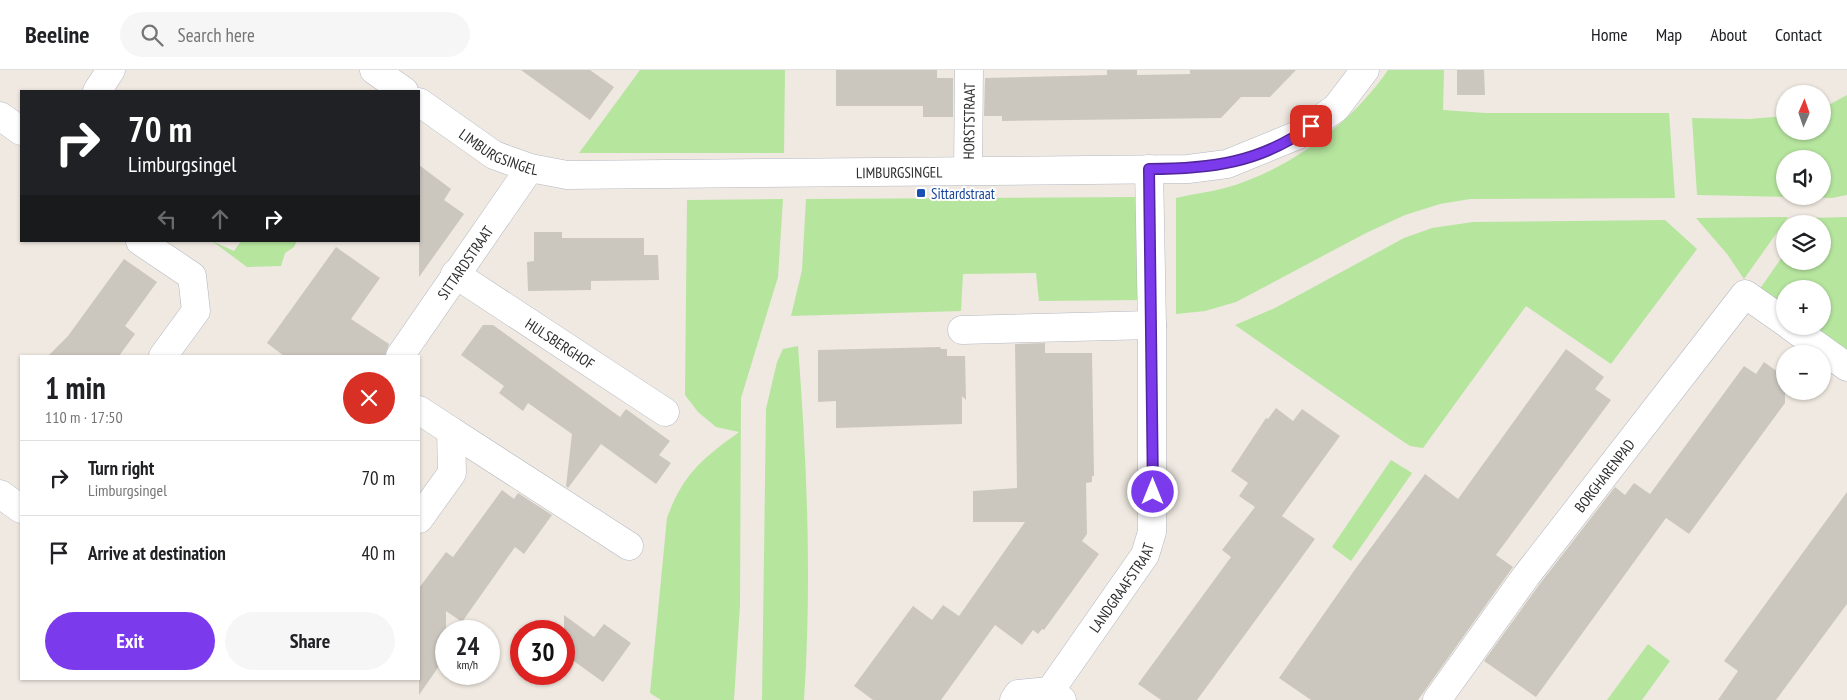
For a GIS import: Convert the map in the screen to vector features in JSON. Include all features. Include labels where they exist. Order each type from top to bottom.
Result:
[{"type":"street","points":[[98,90],[111,70]]},
{"type":"street","points":[[374,70],[403,90]]},
{"type":"street","name":"HORSTSTRAAT","points":[[968,171],[969,70]]},
{"type":"street","name":"LIMBURGSINGEL","points":[[420,103],[494,155],[530,168],[567,175],[1188,169],[1227,164],[1290,139],[1336,108],[1365,70]]},
{"type":"street","points":[[0,116],[20,130]]},
{"type":"street","name":"SITTARDSTRAAT","points":[[401,355],[530,168]]},
{"type":"street","name":"LANDGRAAFSTRAAT","points":[[1014,700],[1018,694],[1056,696],[1145,555],[1152,532],[1152,325],[1149,169]]},
{"type":"street","points":[[141,242],[192,276],[196,311],[164,355]]},
{"type":"street","name":"HULSBERGHOF","points":[[455,274],[665,412]]},
{"type":"street","name":"BORGHARENPAD","points":[[1437,700],[1526,576],[1745,294],[1776,316]]},
{"type":"street","points":[[962,330],[1152,325]]},
{"type":"street","points":[[1803,335],[1847,367]]},
{"type":"street","points":[[420,411],[629,546]]},
{"type":"street","points":[[420,518],[452,473],[451,431]]},
{"type":"street","points":[[0,494],[20,508]]},
{"type":"green space","points":[[640,70],[785,70],[784,153],[579,153]]},
{"type":"green space","points":[[1388,70],[1444,70],[1443,110],[1485,113],[1669,113],[1675,198],[1470,199],[1440,204],[1405,215],[1366,233],[1236,302],[1205,311],[1176,314],[1176,198],[1225,188],[1249,180],[1295,157],[1317,142],[1356,109]]},
{"type":"green space","points":[[1847,95],[1847,195],[1831,198],[1831,150],[1776,150],[1776,197],[1697,195],[1692,118],[1749,119],[1776,117],[1776,140],[1831,140],[1831,104]]},
{"type":"green space","points":[[1142,197],[1142,300],[1039,301],[1036,273],[963,274],[961,311],[791,316],[802,270],[806,199]]},
{"type":"green space","points":[[783,199],[778,277],[741,398],[740,604],[734,700],[661,700],[650,693],[667,518],[680,490],[695,469],[704,459],[739,432],[716,427],[698,412],[685,395],[687,200]]},
{"type":"green space","points":[[1776,217],[1776,234],[1744,279],[1727,254],[1696,218]]},
{"type":"green space","points":[[1831,217],[1847,217],[1847,353],[1822,335],[1831,335],[1831,280],[1776,280],[1776,302],[1759,290],[1776,266],[1776,270],[1831,270]]},
{"type":"green space","points":[[1665,220],[1697,249],[1611,364],[1526,306],[1423,448],[1410,446],[1235,325],[1275,308],[1404,238],[1432,228],[1473,222]]},
{"type":"green space","points":[[213,242],[234,251],[240,242],[296,242],[294,247],[285,253],[281,266],[247,267]]},
{"type":"green space","points":[[798,346],[804,434],[808,567],[804,700],[762,700],[766,409],[777,362],[783,349]]},
{"type":"green space","points":[[1391,460],[1412,473],[1351,561],[1332,547]]},
{"type":"green space","points":[[1648,644],[1670,661],[1642,700],[1607,700]]},
{"type":"building","points":[[521,70],[590,70],[614,87],[590,120]]},
{"type":"building","points":[[836,70],[937,70],[937,78],[953,78],[953,117],[923,117],[923,106],[836,106]]},
{"type":"building","points":[[1107,70],[1137,70],[1137,75],[1190,74],[1190,70],[1296,70],[1270,97],[1241,97],[1221,118],[1002,121],[1002,116],[984,116],[985,78],[1107,75]]},
{"type":"building","points":[[1457,70],[1484,70],[1485,95],[1457,95]]},
{"type":"building","points":[[420,166],[451,189],[444,200],[464,214],[419,277]]},
{"type":"building","points":[[534,232],[562,232],[562,238],[644,238],[644,255],[658,255],[659,280],[591,281],[591,290],[528,291],[527,262],[534,261]]},
{"type":"building","points":[[336,247],[380,278],[351,319],[389,344],[385,355],[283,355],[267,343]]},
{"type":"building","points":[[124,259],[157,282],[125,326],[135,334],[120,355],[49,355],[68,336]]},
{"type":"building","points":[[483,325],[493,325],[620,417],[626,409],[670,441],[659,455],[671,463],[656,484],[601,444],[568,488],[566,486],[572,434],[528,403],[523,411],[499,393],[504,386],[461,355]]},
{"type":"building","points":[[1045,343],[1045,353],[1092,353],[1094,476],[1092,476],[1092,482],[1086,483],[1087,534],[1082,541],[1099,554],[1044,630],[1042,629],[1038,634],[1033,630],[1022,645],[995,625],[941,700],[873,700],[854,686],[913,606],[932,620],[943,605],[959,616],[1025,522],[973,522],[973,491],[1017,488],[1015,344]]},
{"type":"building","points":[[940,347],[941,349],[947,349],[947,356],[965,356],[966,400],[962,396],[962,424],[836,428],[836,401],[818,402],[818,350]]},
{"type":"building","points":[[1566,349],[1604,377],[1595,389],[1611,400],[1496,555],[1513,567],[1418,700],[1311,700],[1279,678],[1425,474],[1458,499]]},
{"type":"building","points":[[1764,362],[1776,371],[1776,400],[1785,400],[1785,403],[1689,534],[1666,518],[1536,697],[1484,661],[1539,585],[1615,487],[1625,495],[1634,483],[1650,494],[1744,366],[1756,374]]},
{"type":"building","points":[[1276,408],[1293,421],[1302,409],[1340,436],[1282,516],[1315,539],[1197,700],[1161,700],[1138,684],[1231,557],[1222,550],[1255,507],[1239,496],[1248,483],[1231,471],[1266,418],[1268,419]]},
{"type":"building","points":[[502,490],[514,499],[518,493],[552,515],[524,554],[515,547],[463,620],[459,620],[446,611],[446,620],[435,620],[435,672],[419,695],[420,587],[446,552],[453,557]]},
{"type":"building","points":[[1847,492],[1847,604],[1776,700],[1718,700],[1738,671],[1724,661]]},
{"type":"building","points":[[564,615],[571,620],[564,620]]},
{"type":"building","points":[[575,623],[594,637],[604,624],[631,643],[603,682],[575,662]]},
{"type":"place","name":"Sittardstraat","points":[[921,193]]},
{"type":"route","points":[[1153,492],[1149,169],[1188,169],[1227,164],[1256,154],[1298,135],[1311,126]]}]
